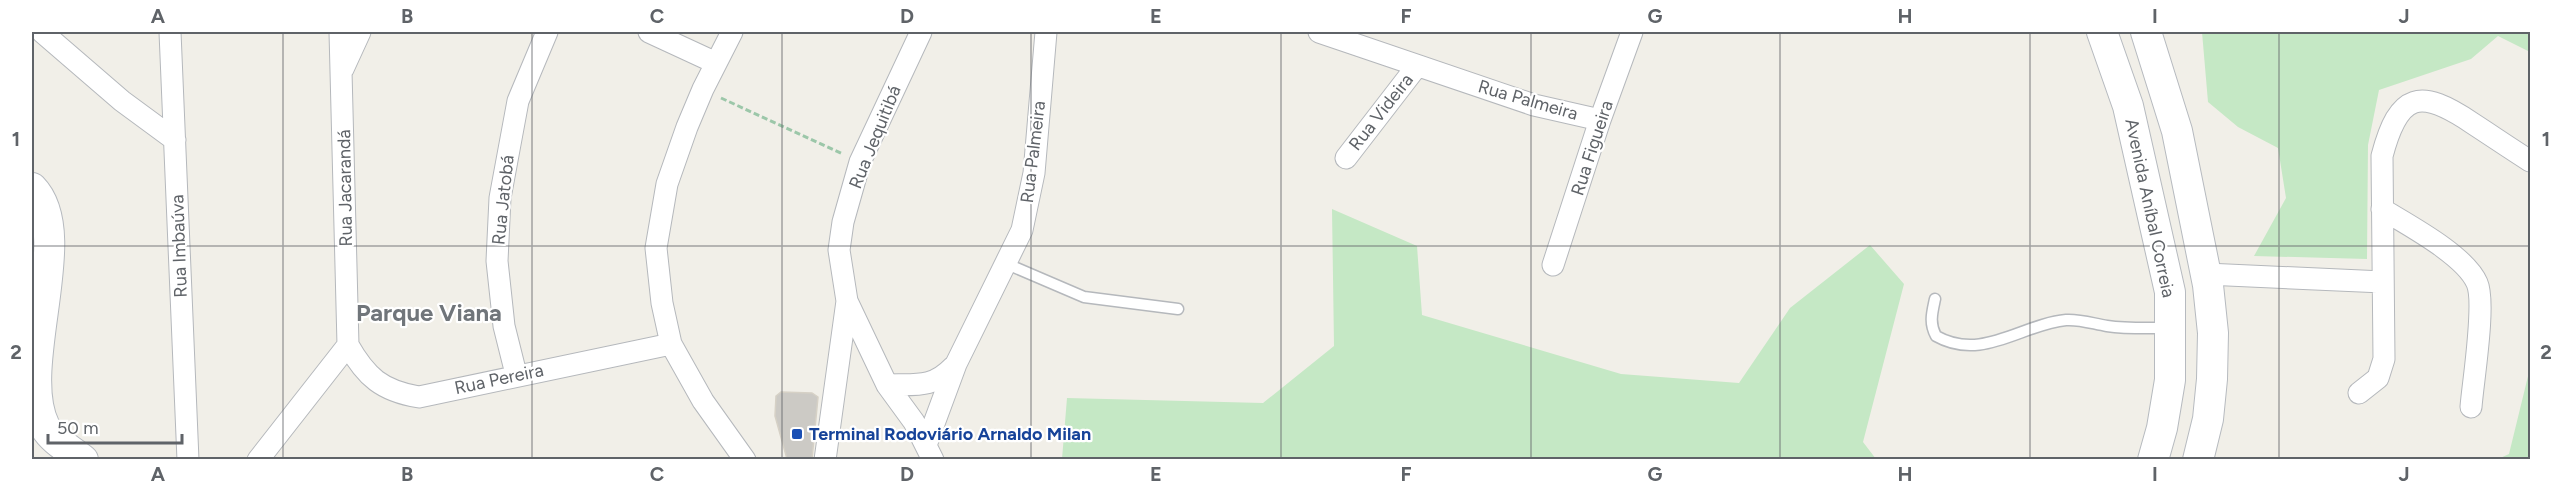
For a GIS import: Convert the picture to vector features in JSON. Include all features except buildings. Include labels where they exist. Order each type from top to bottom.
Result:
[{"type":"main road","name":"Avenida Aníbal Correia","points":[[2102,32],[2128,106],[2170,292],[2172,328],[2170,380],[2162,428],[2153,459]]},
{"type":"main road","points":[[2146,32],[2177,131],[2206,274],[2212,333],[2212,379],[2208,419],[2198,459]]},
{"type":"main road","points":[[32,188],[43,206],[48,256],[35,352],[36,400],[46,428],[60,443],[83,459]]},
{"type":"street","points":[[42,32],[122,101],[175,140]]},
{"type":"street","name":"Rua Imbaúva","points":[[170,32],[188,459]]},
{"type":"street","name":"Rua Jacarandá","points":[[340,32],[348,345]]},
{"type":"street","points":[[342,72],[360,32]]},
{"type":"street","name":"Rua Jatobá","points":[[516,374],[504,326],[497,261],[500,198],[518,101],[548,32]]},
{"type":"street","points":[[649,32],[716,63]]},
{"type":"street","points":[[732,32],[703,89],[667,184],[658,230],[658,274],[671,344],[704,402],[745,459]]},
{"type":"street","name":"Rua Jequitibá","points":[[825,459],[847,301],[839,250],[843,222],[860,162],[921,32]]},
{"type":"street","name":"Rua Palmeira","points":[[929,452],[956,364],[1022,231],[1034,173],[1046,32]]},
{"type":"street","name":"Rua Palmeira","points":[[1319,32],[1534,105],[1600,120]]},
{"type":"street","name":"Rua Figueira","points":[[1553,265],[1600,120],[1632,32]]},
{"type":"street","name":"Rua Videira","points":[[1346,158],[1417,66]]},
{"type":"street","points":[[2359,393],[2378,378],[2384,359],[2382,156],[2387,138],[2403,108],[2412,102],[2423,100],[2446,106],[2530,161]]},
{"type":"street","points":[[2382,209],[2427,237],[2467,266],[2477,283],[2481,301],[2470,407]]},
{"type":"street","points":[[2206,274],[2383,282]]},
{"type":"street","points":[[847,301],[887,385],[914,422],[929,452]]},
{"type":"street","name":"Rua Pereira","points":[[348,345],[369,376],[398,393],[419,397],[516,374],[671,344]]},
{"type":"street","points":[[258,459],[348,345]]},
{"type":"street","name":"Rua Palmeira","points":[[887,385],[933,383],[942,379],[956,364]]},
{"type":"lane","points":[[1007,264],[1084,297],[1178,309]]},
{"type":"lane","points":[[1935,300],[1931,321],[1932,329],[1936,336],[1944,341],[1957,344],[1976,345],[2001,341],[2064,320],[2132,328],[2172,328]]},
{"type":"path","points":[[703,89],[860,162]]},
{"type":"green space","points":[[2202,32],[2530,32],[2530,52],[2498,36],[2471,59],[2379,90],[2368,145],[2367,259],[2254,256],[2286,198],[2278,148],[2238,127],[2208,102]]},
{"type":"green space","points":[[1332,209],[1417,246],[1422,315],[1621,374],[1739,383],[1790,308],[1870,245],[1904,284],[1863,442],[1876,459],[1062,459],[1067,398],[1263,403],[1334,346]]},
{"type":"green space","points":[[2530,368],[2530,459],[2498,459],[2509,454]]},
{"type":"place","name":"Terminal Rodoviário Arnaldo Milan","points":[[797,434]]},
{"type":"district","name":"Parque Viana","points":[[429,312]]}]
